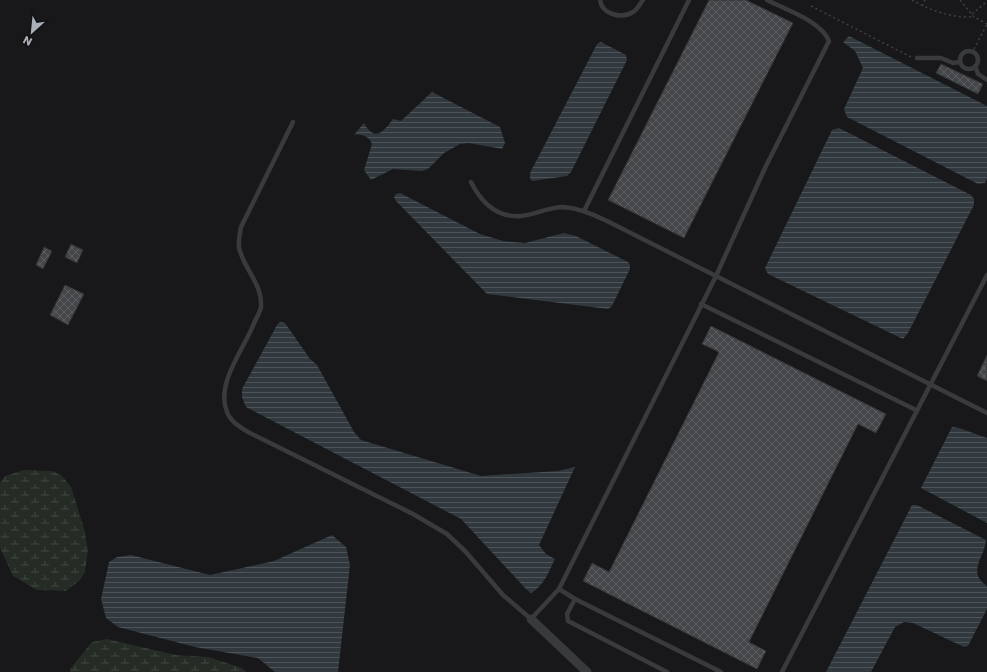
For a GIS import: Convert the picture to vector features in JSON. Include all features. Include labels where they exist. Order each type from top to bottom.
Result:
[{"type":"street","points":[[531,619],[587,672]]},
{"type":"lane","points":[[600,0],[608,12],[622,16],[634,12],[643,0]]},
{"type":"lane","points":[[584,211],[689,0]]},
{"type":"lane","points":[[293,122],[241,227],[239,246],[244,264],[258,286],[261,307],[252,330],[234,365],[223,394],[227,412],[234,423],[248,432],[413,514],[447,534],[465,551],[503,595],[531,619],[559,589],[716,276],[765,168],[829,41],[826,33],[816,24],[767,0]]},
{"type":"lane","points":[[971,51],[977,57],[977,63],[971,69],[965,68],[960,62],[963,53],[971,51]]},
{"type":"lane","points":[[917,58],[940,58],[953,63],[960,62]]},
{"type":"lane","points":[[975,66],[978,74],[987,80]]},
{"type":"lane","points":[[471,182],[483,203],[500,213],[520,216],[562,207],[584,211],[930,383],[987,413]]},
{"type":"lane","points":[[782,672],[987,275]]},
{"type":"lane","points":[[701,304],[916,410]]},
{"type":"lane","points":[[559,589],[575,599],[721,672]]},
{"type":"lane","points":[[575,599],[567,614],[568,621],[666,672]]},
{"type":"path","points":[[912,0],[922,6],[947,15],[974,17],[987,23],[974,49]]},
{"type":"path","points":[[922,6],[926,0]]},
{"type":"path","points":[[960,0],[963,1],[974,17]]},
{"type":"path","points":[[972,14],[984,4],[986,0]]},
{"type":"path","points":[[811,6],[917,58]]},
{"type":"green space","points":[[24,470],[52,471],[61,475],[71,487],[84,528],[88,550],[85,572],[79,581],[66,591],[37,590],[13,576],[0,548],[0,483],[5,476]]},
{"type":"green space","points":[[107,639],[176,655],[208,657],[242,668],[246,672],[70,672],[70,669],[92,642]]},
{"type":"shaded area","points":[[849,36],[987,106],[987,179],[985,183],[978,184],[847,117],[844,109],[863,68],[855,51],[843,42]]},
{"type":"shaded area","points":[[601,42],[626,55],[627,60],[571,172],[567,176],[532,181],[530,178],[530,173],[597,44]]},
{"type":"shaded area","points":[[432,92],[500,127],[505,143],[502,149],[469,143],[460,144],[444,153],[428,169],[422,171],[393,169],[371,180],[364,170],[372,144],[365,136],[354,135],[364,123],[368,129],[376,134],[383,131],[393,119],[401,121]]},
{"type":"shaded area","points":[[839,128],[971,195],[974,199],[974,205],[908,333],[903,339],[768,274],[765,268],[832,130]]},
{"type":"shaded area","points":[[400,193],[480,234],[503,241],[525,243],[564,233],[576,236],[628,262],[630,269],[612,306],[608,309],[487,294],[396,201],[394,197],[396,194]]},
{"type":"shaded area","points":[[280,322],[285,323],[310,359],[317,365],[354,432],[361,440],[481,476],[558,471],[575,467],[539,545],[546,554],[555,559],[546,578],[536,590],[531,593],[526,589],[461,519],[246,407],[242,397],[242,389]]},
{"type":"shaded area","points":[[952,427],[987,438],[987,523],[921,488]]},
{"type":"shaded area","points":[[912,505],[917,505],[986,540],[977,570],[981,581],[987,586],[987,609],[968,646],[964,647],[913,623],[904,622],[895,627],[871,672],[826,672]]},
{"type":"shaded area","points":[[332,535],[346,547],[350,565],[338,672],[275,672],[258,658],[195,647],[118,627],[106,618],[101,599],[109,562],[117,557],[131,555],[210,575],[274,561]]},
{"type":"building","points":[[709,0],[746,0],[793,23],[684,238],[608,200]]},
{"type":"building","points":[[941,64],[983,84],[978,94],[936,73]]},
{"type":"building","points":[[71,244],[83,250],[77,263],[65,257]]},
{"type":"building","points":[[44,247],[52,251],[43,269],[36,265]]},
{"type":"building","points":[[65,285],[84,294],[68,325],[50,315]]},
{"type":"building","points":[[711,326],[886,414],[876,433],[858,424],[749,642],[766,651],[757,669],[583,581],[592,563],[609,572],[719,352],[702,344]]},
{"type":"building","points":[[987,355],[987,381],[977,376]]}]
